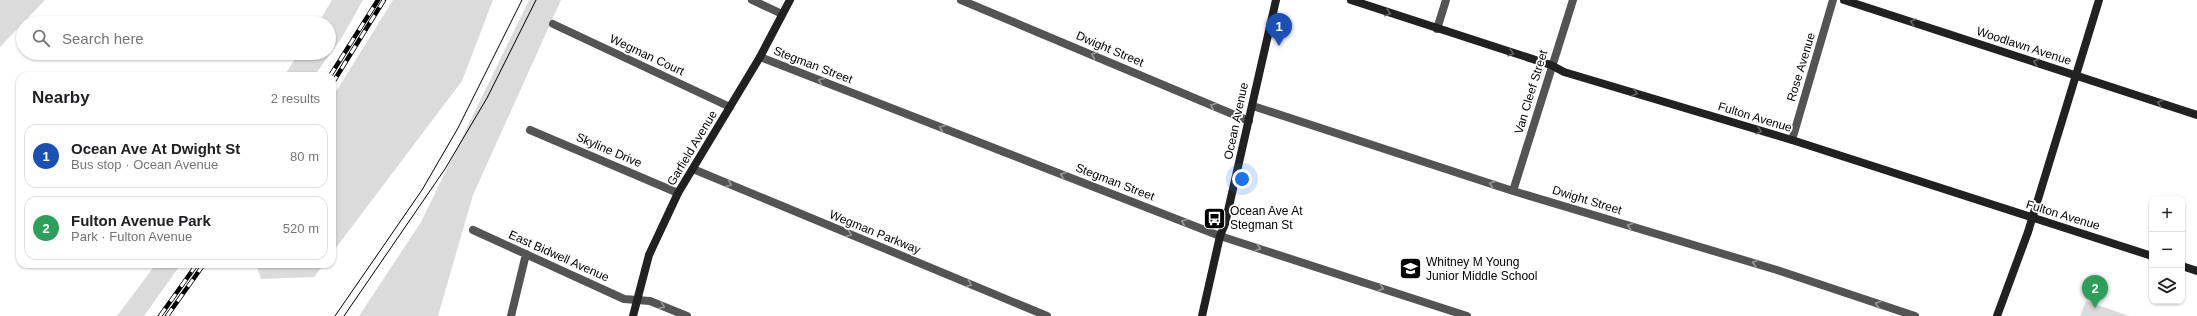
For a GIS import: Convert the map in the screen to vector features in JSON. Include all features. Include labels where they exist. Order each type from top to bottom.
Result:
[{"type":"street","points":[[752,0],[782,14]]},
{"type":"street","name":"Garfield Avenue","points":[[633,316],[649,255],[678,193],[760,57],[790,0]]},
{"type":"street","name":"Dwight Street","points":[[961,0],[1249,121]]},
{"type":"street","name":"Ocean Avenue","points":[[1202,316],[1220,236],[1225,224],[1276,0]]},
{"type":"street","name":"Fulton Avenue","points":[[1351,0],[1552,65],[1564,72],[1792,140],[2149,255]]},
{"type":"street","points":[[1437,29],[1446,0]]},
{"type":"street","name":"Van Cleef Street","points":[[1513,191],[1573,0]]},
{"type":"street","name":"Rose Avenue","points":[[1792,140],[1834,0]]},
{"type":"street","name":"Woodlawn Avenue","points":[[1844,0],[2197,115]]},
{"type":"street","points":[[1997,316],[2032,217],[2099,0]]},
{"type":"street","name":"Wegman Court","points":[[553,24],[730,107]]},
{"type":"street","name":"Stegman Street","points":[[760,57],[1220,236],[1467,316]]},
{"type":"street","name":"Dwight Street","points":[[1252,106],[1513,191],[1776,270],[1915,316]]},
{"type":"street","name":"Skyline Drive","points":[[530,130],[678,193]]},
{"type":"street","name":"Wegman Parkway","points":[[693,169],[1047,316]]},
{"type":"street","name":"East Bidwell Avenue","points":[[473,230],[624,299],[650,301],[687,316]]},
{"type":"street","points":[[511,316],[526,254]]},
{"type":"street","points":[[2185,267],[2197,271]]},
{"type":"shaded area","points":[[0,0],[45,0],[30,16],[16,16],[16,30],[0,47]]},
{"type":"shaded area","points":[[332,0],[363,0],[336,46],[336,16],[322,16]]},
{"type":"shaded area","points":[[393,0],[493,0],[462,81],[336,248],[336,92]]},
{"type":"shaded area","points":[[529,0],[561,0],[473,195],[438,316],[359,316],[421,222]]},
{"type":"shaded area","points":[[294,60],[326,60],[317,72],[287,72]]},
{"type":"shaded area","points":[[153,268],[178,268],[144,316],[117,316]]},
{"type":"shaded area","points":[[257,268],[321,268],[314,277],[261,279]]},
{"type":"shaded area","points":[[2086,301],[2129,316],[2080,316]]},
{"type":"tram line","points":[[335,316],[422,190],[458,128],[522,0]]},
{"type":"tram line","points":[[344,316],[445,169],[487,98],[536,0]]},
{"type":"railway","points":[[333,72],[378,0]]},
{"type":"railway","points":[[336,78],[384,0]]},
{"type":"railway","points":[[160,316],[194,268]]},
{"type":"railway","points":[[167,316],[201,268]]},
{"type":"place","name":"Ocean Ave At Dwight St","points":[[1279,46]]},
{"type":"place","name":"Ocean Ave At Stegman St","points":[[1214,218]]},
{"type":"place","name":"Whitney M Young Junior Middle School","points":[[1411,269]]},
{"type":"place","name":"Fulton Avenue Park","points":[[2095,308]]}]
